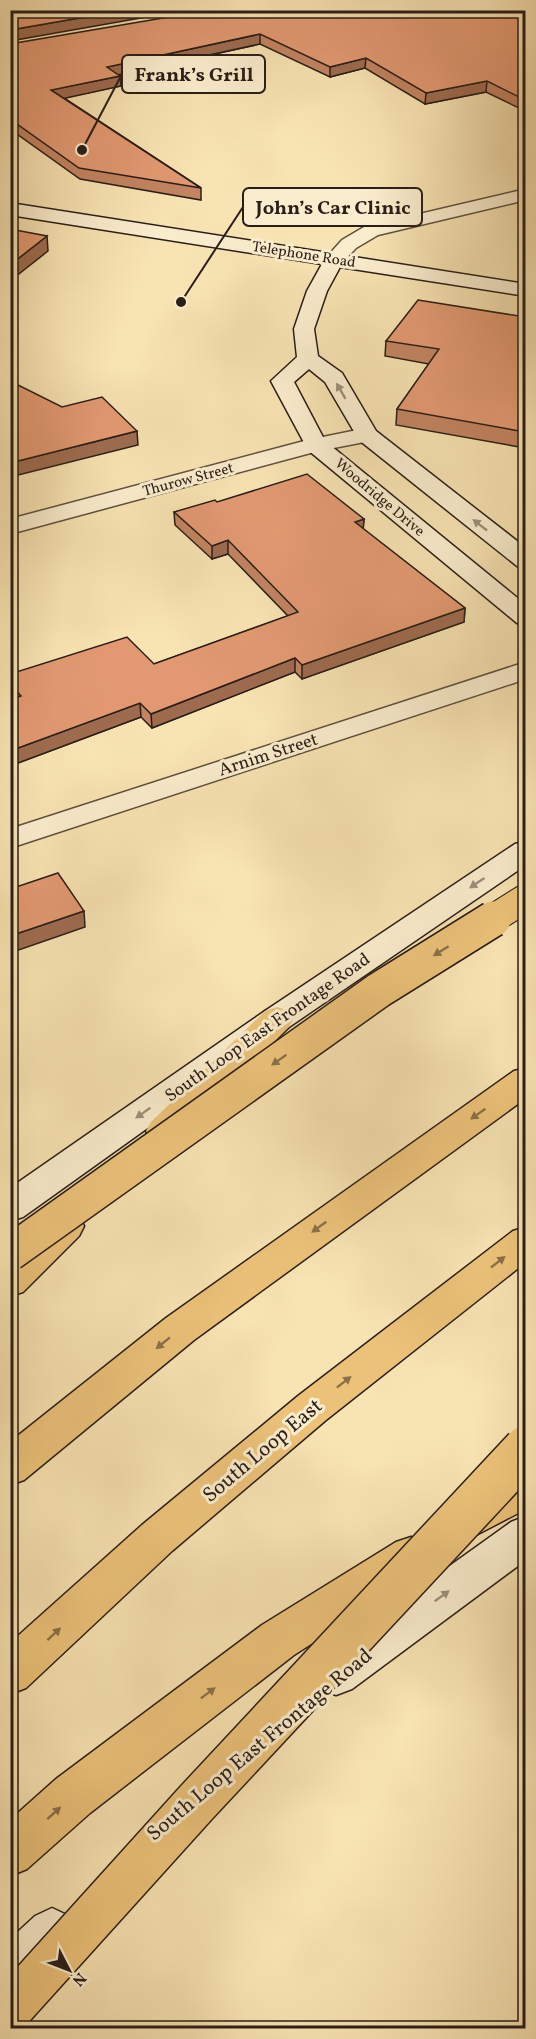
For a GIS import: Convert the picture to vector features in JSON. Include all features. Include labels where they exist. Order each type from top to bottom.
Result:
[{"type":"highway","points":[[10,1253],[193,1120],[379,990],[525,898]]},
{"type":"highway","points":[[10,1281],[277,1019]]},
{"type":"highway","points":[[10,1467],[180,1329],[525,1080]]},
{"type":"highway","name":"South Loop East","points":[[10,1673],[157,1538],[312,1408],[525,1240]]},
{"type":"highway","points":[[10,2009],[196,1803],[525,1449]]},
{"type":"highway","points":[[10,1852],[73,1796],[278,1640],[525,1487]]},
{"type":"main road","points":[[173,20],[197,14]]},
{"type":"main road","points":[[525,194],[371,231],[349,244],[335,259],[317,291],[304,329],[308,359],[334,378],[366,435],[525,561]]},
{"type":"main road","name":"Telephone Road","points":[[10,209],[525,290]]},
{"type":"main road","name":"Woodridge Drive","points":[[308,359],[282,381],[316,445],[525,618]]},
{"type":"main road","name":"Thurow Street","points":[[10,527],[316,445],[366,435]]},
{"type":"main road","name":"Arnim Street","points":[[10,839],[525,669]]},
{"type":"main road","name":"South Loop East Frontage Road","points":[[10,1207],[277,1019],[525,851]]},
{"type":"main road","name":"South Loop East Frontage Road","points":[[10,1974],[167,1820],[329,1679],[525,1535]]},
{"type":"building","points":[[10,10],[126,10],[10,30]]},
{"type":"building","points":[[210,10],[525,10],[525,100],[487,81],[426,93],[366,58],[330,67],[260,34],[107,67],[120,76],[51,90],[201,188],[79,168],[10,119],[10,44]]},
{"type":"building","points":[[10,229],[47,236],[10,265]]},
{"type":"building","points":[[418,300],[525,317],[525,432],[397,409],[439,349],[386,341]]},
{"type":"building","points":[[10,381],[62,407],[102,397],[137,431],[10,463]]},
{"type":"building","points":[[307,474],[364,519],[355,522],[465,608],[302,665],[295,658],[151,714],[140,703],[10,751],[10,700],[21,696],[10,684],[10,674],[127,637],[154,664],[298,612],[228,540],[212,546],[174,512],[215,500],[217,502]]},
{"type":"building","points":[[58,873],[84,911],[10,936],[10,889]]},
{"type":"place","name":"Frank’s Grill","points":[[82,150]]},
{"type":"place","name":"John’s Car Clinic","points":[[181,302]]}]
